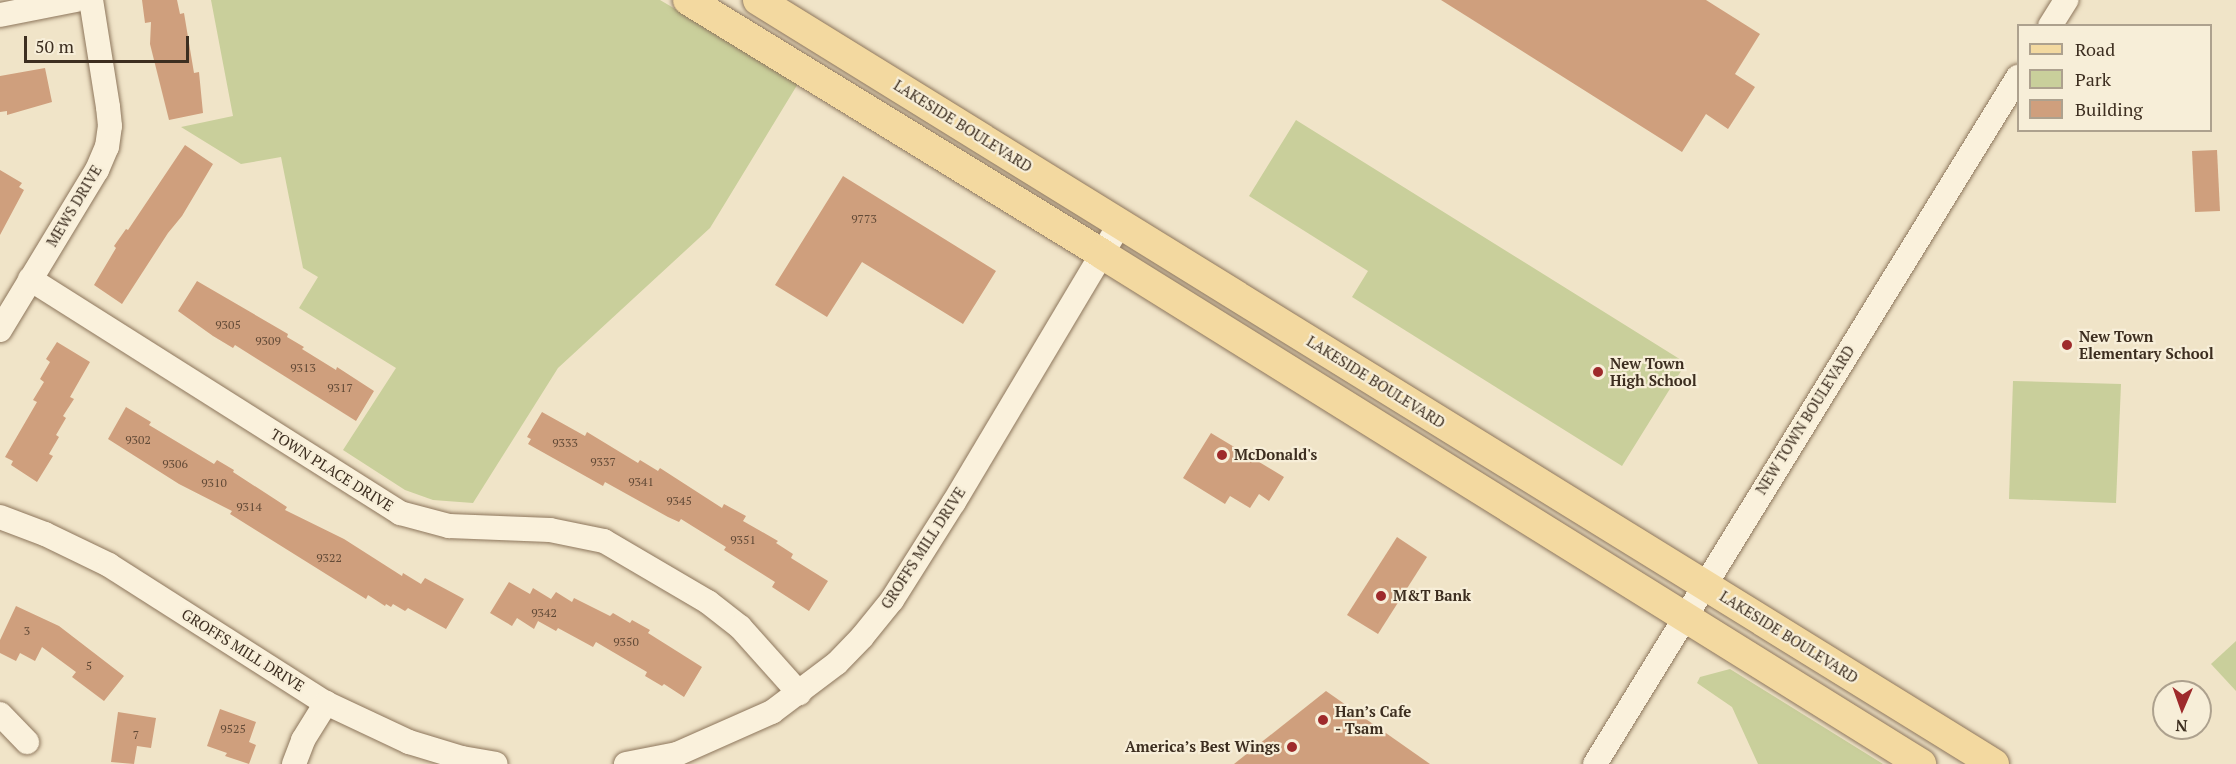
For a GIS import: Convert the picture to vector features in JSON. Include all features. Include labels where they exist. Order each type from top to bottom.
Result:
[{"type":"main road","points":[[688,0],[1102,254],[1921,764]]},
{"type":"main road","name":"LAKESIDE BOULEVARD","points":[[758,0],[1994,764]]},
{"type":"street","points":[[0,15],[76,0]]},
{"type":"street","name":"MEWS DRIVE","points":[[0,330],[97,170],[107,147],[109,117],[91,0]]},
{"type":"street","points":[[2051,24],[2066,0]]},
{"type":"street","name":"NEW TOWN BOULEVARD","points":[[1595,764],[1685,618],[1703,584],[2017,80]]},
{"type":"street","name":"GROFFS MILL DRIVE","points":[[626,764],[677,754],[725,735],[772,712],[799,693],[856,644],[892,600],[954,502],[1120,223]]},
{"type":"street","name":"TOWN PLACE DRIVE","points":[[30,279],[400,513],[449,526],[550,530],[581,534],[604,541],[708,602],[740,627],[799,693]]},
{"type":"street","name":"GROFFS MILL DRIVE","points":[[0,517],[45,534],[109,565],[326,703],[409,742],[462,758],[495,764]]},
{"type":"street","points":[[294,764],[303,740],[326,703]]},
{"type":"street","points":[[0,714],[27,742]]},
{"type":"green space","points":[[211,0],[660,0],[799,82],[710,228],[558,368],[473,503],[433,500],[405,490],[343,450],[396,368],[299,308],[318,277],[303,268],[281,157],[241,164],[181,127],[233,116]]},
{"type":"green space","points":[[1296,120],[1686,363],[1622,466],[1352,297],[1368,271],[1249,196]]},
{"type":"green space","points":[[2013,381],[2121,384],[2116,503],[2009,499]]},
{"type":"green space","points":[[2236,641],[2236,691],[2211,664]]},
{"type":"green space","points":[[1730,669],[1883,764],[1758,764],[1732,707],[1697,683],[1700,677]]},
{"type":"building","points":[[142,0],[177,0],[180,14],[184,13],[194,73],[199,72],[203,113],[169,120],[150,44],[151,22],[145,23]]},
{"type":"building","points":[[1441,0],[1706,0],[1760,34],[1735,74],[1755,87],[1728,129],[1706,114],[1682,152]]},
{"type":"building","points":[[45,68],[52,102],[7,115],[7,111],[0,112],[0,76]]},
{"type":"building","points":[[185,145],[213,164],[182,216],[168,233],[122,304],[94,285],[116,248],[114,246],[126,229],[128,230]]},
{"type":"building","points":[[2217,150],[2220,211],[2195,212],[2192,151]]},
{"type":"building","points":[[0,170],[22,183],[19,187],[24,190],[0,235]]},
{"type":"building","points":[[843,176],[996,271],[963,324],[862,262],[827,317],[775,285]]},
{"type":"building","points":[[197,281],[288,334],[287,337],[304,347],[302,349],[336,370],[337,367],[374,391],[356,421],[235,345],[233,348],[213,336],[178,311]]},
{"type":"building","points":[[57,342],[90,362],[70,397],[74,399],[63,416],[66,418],[56,435],[59,437],[49,454],[53,456],[37,482],[11,465],[13,461],[5,457],[37,402],[33,400],[44,382],[40,379],[50,362],[46,359]]},
{"type":"building","points":[[126,407],[151,422],[149,425],[214,464],[217,460],[234,470],[233,472],[287,507],[285,510],[344,539],[402,576],[403,573],[421,584],[425,578],[464,599],[446,629],[408,608],[405,611],[393,604],[391,607],[386,604],[385,606],[368,595],[366,599],[230,514],[232,511],[179,484],[108,439]]},
{"type":"building","points":[[542,412],[585,436],[587,432],[638,463],[640,460],[658,471],[660,468],[722,508],[724,504],[746,516],[743,521],[778,541],[776,543],[793,554],[791,558],[828,581],[809,611],[772,587],[775,582],[724,550],[726,547],[681,519],[679,522],[668,517],[605,482],[603,486],[528,444],[531,439],[527,437]]},
{"type":"building","name":"McDonald's","points":[[1211,433],[1284,477],[1269,501],[1259,494],[1250,508],[1230,496],[1225,504],[1183,478]]},
{"type":"building","name":"M&T Bank","points":[[1397,537],[1427,557],[1378,634],[1347,615]]},
{"type":"building","points":[[509,582],[530,594],[533,588],[551,599],[556,592],[572,602],[574,598],[610,616],[613,613],[630,623],[632,620],[650,630],[648,633],[702,667],[684,697],[664,684],[662,686],[645,676],[647,672],[596,642],[593,647],[558,628],[556,631],[538,621],[534,629],[517,618],[512,626],[490,613]]},
{"type":"building","points":[[16,606],[59,626],[124,676],[104,701],[72,677],[76,672],[42,647],[35,661],[20,653],[16,661],[0,653],[0,640]]},
{"type":"building","points":[[1326,691],[1430,764],[1234,764]]},
{"type":"building","points":[[220,709],[256,722],[249,742],[256,745],[249,764],[225,756],[227,753],[207,746]]},
{"type":"building","points":[[118,712],[156,718],[151,748],[137,746],[134,764],[111,762]]},
{"type":"place","name":"New Town Elementary School","points":[[2067,345]]},
{"type":"place","name":"New Town High School","points":[[1598,372]]},
{"type":"place","name":"McDonald's","points":[[1222,455]]},
{"type":"place","name":"M&T Bank","points":[[1381,596]]},
{"type":"place","name":"Han’s Cafe - Tsam","points":[[1323,720]]},
{"type":"place","name":"America’s Best Wings","points":[[1292,747]]}]
